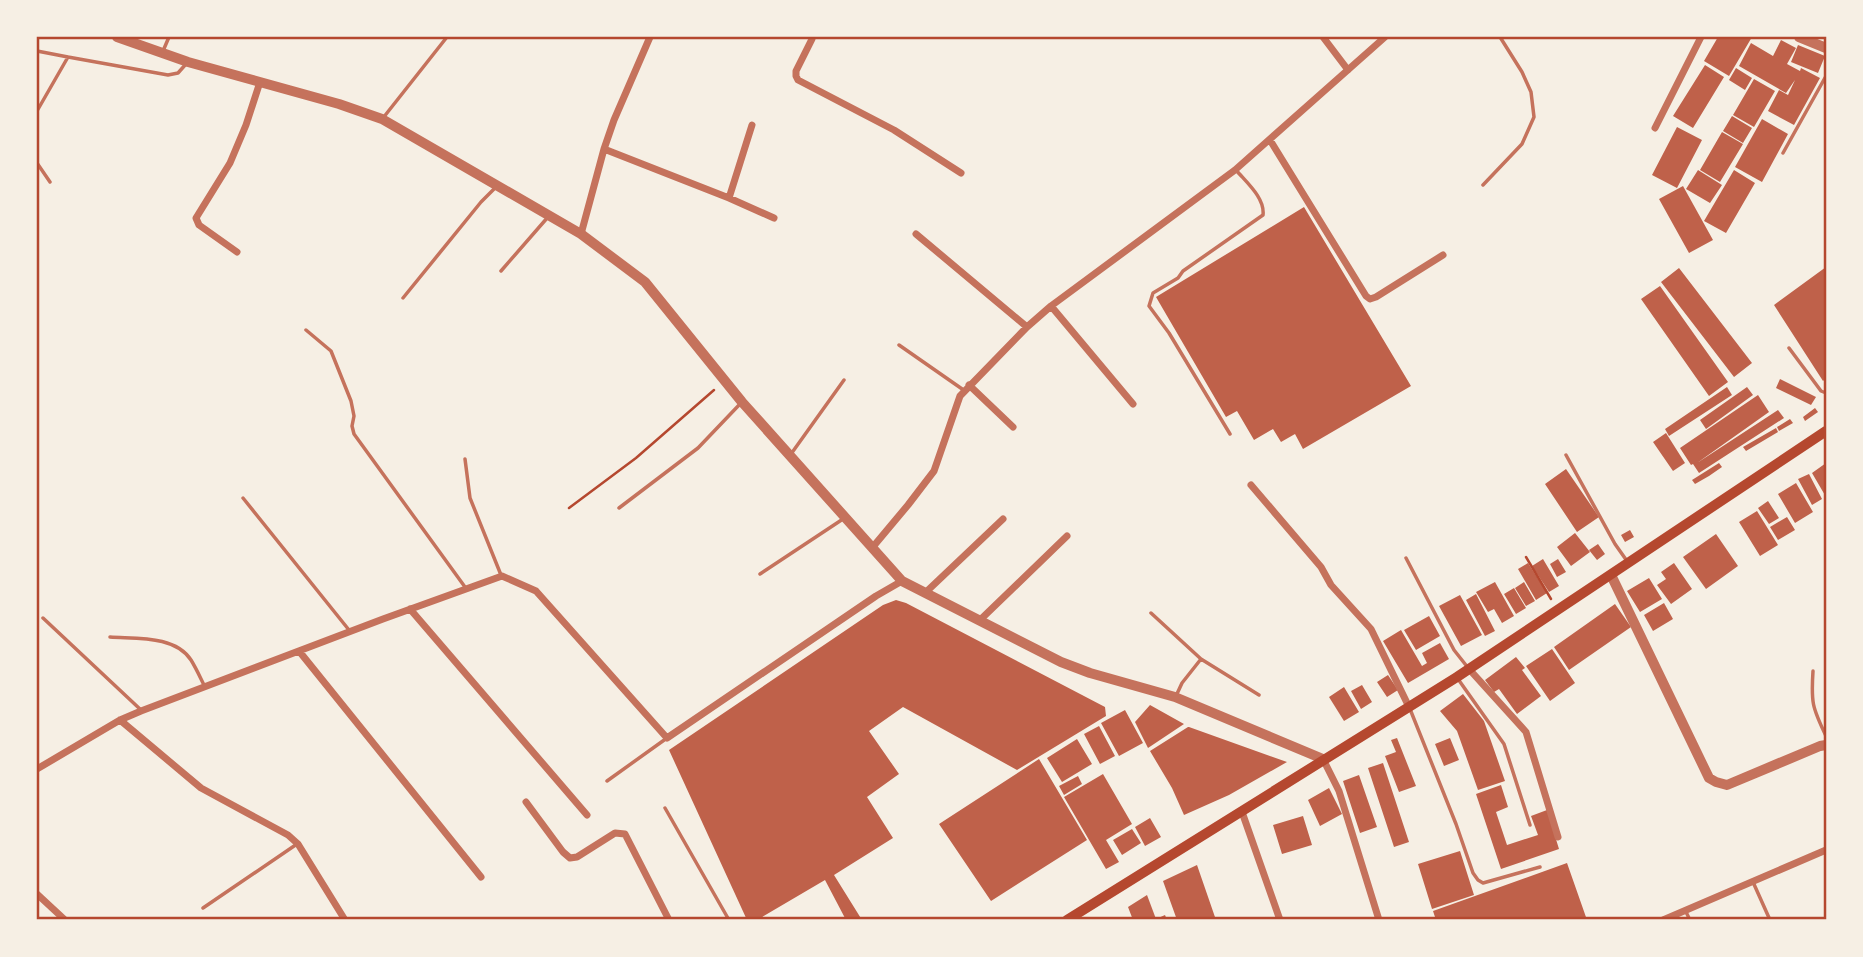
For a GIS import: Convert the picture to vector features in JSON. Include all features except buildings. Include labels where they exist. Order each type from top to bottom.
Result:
[{"type":"main road","points":[[1067,920],[1457,677],[1826,431]]},
{"type":"street","points":[[117,37],[188,62],[339,104],[382,119],[581,234],[645,282],[742,402],[902,581],[1061,663],[1175,697],[1323,760],[1339,791],[1379,920]]},
{"type":"street","points":[[581,234],[614,120],[650,37]]},
{"type":"street","points":[[811,37],[796,71],[798,80],[894,130],[961,173]]},
{"type":"street","points":[[1322,37],[1348,70]]},
{"type":"street","points":[[872,548],[934,471],[960,396],[1027,327],[1051,306],[1235,170],[1385,37]]},
{"type":"street","points":[[1655,128],[1701,37]]},
{"type":"street","points":[[1799,37],[1826,48]]},
{"type":"street","points":[[237,252],[199,225],[196,218],[230,163],[260,82]]},
{"type":"street","points":[[729,198],[752,125]]},
{"type":"street","points":[[1270,140],[1370,299],[1443,255]]},
{"type":"street","points":[[604,149],[774,218]]},
{"type":"street","points":[[916,233],[1027,327]]},
{"type":"street","points":[[1051,306],[1133,404]]},
{"type":"street","points":[[967,388],[1013,428]]},
{"type":"street","points":[[1251,485],[1321,566],[1331,585],[1371,629],[1409,707]]},
{"type":"street","points":[[925,593],[1003,519]]},
{"type":"street","points":[[979,621],[1067,536]]},
{"type":"street","points":[[1611,575],[1709,778],[1727,785],[1826,745]]},
{"type":"street","points":[[37,769],[120,720],[141,711],[502,576],[536,591],[667,738],[902,581]]},
{"type":"street","points":[[410,609],[587,815]]},
{"type":"street","points":[[299,651],[481,877]]},
{"type":"street","points":[[1469,669],[1526,732],[1558,837]]},
{"type":"street","points":[[120,720],[201,788],[288,835],[298,844],[345,920]]},
{"type":"street","points":[[526,802],[570,858],[577,857],[615,833],[625,834],[668,920]]},
{"type":"street","points":[[1242,811],[1280,920]]},
{"type":"street","points":[[1663,920],[1826,850]]},
{"type":"street","points":[[37,894],[65,920]]},
{"type":"lane","points":[[162,53],[169,37]]},
{"type":"lane","points":[[382,119],[447,37]]},
{"type":"lane","points":[[1483,186],[1522,144],[1534,117],[1531,92],[1500,37]]},
{"type":"lane","points":[[37,51],[168,75],[178,73],[188,62]]},
{"type":"lane","points":[[37,111],[68,57]]},
{"type":"lane","points":[[1783,153],[1826,76]]},
{"type":"lane","points":[[37,163],[50,181]]},
{"type":"lane","points":[[1230,434],[1149,306],[1153,293],[1178,278],[1183,271],[1263,215],[1264,207],[1261,201],[1235,170]]},
{"type":"lane","points":[[403,298],[497,186]]},
{"type":"lane","points":[[501,271],[548,216]]},
{"type":"lane","points":[[306,330],[331,351],[351,401],[354,434],[466,589]]},
{"type":"lane","points":[[900,345],[967,388]]},
{"type":"lane","points":[[1789,348],[1821,391],[1826,393]]},
{"type":"lane","points":[[790,455],[844,380]]},
{"type":"lane","points":[[619,508],[698,448],[742,402]]},
{"type":"lane","points":[[1566,455],[1628,563]]},
{"type":"lane","points":[[465,459],[470,498],[502,576]]},
{"type":"lane","points":[[243,498],[350,632]]},
{"type":"lane","points":[[760,574],[845,518]]},
{"type":"lane","points":[[1406,558],[1454,650],[1469,669]]},
{"type":"lane","points":[[1151,613],[1201,659],[1259,695]]},
{"type":"lane","points":[[43,618],[141,711]]},
{"type":"lane","points":[[110,637],[166,642],[178,647],[190,658],[205,687]]},
{"type":"lane","points":[[1175,697],[1182,683],[1201,659]]},
{"type":"lane","points":[[1814,671],[1814,709],[1826,736]]},
{"type":"lane","points":[[1457,677],[1504,744],[1530,825]]},
{"type":"lane","points":[[1409,707],[1478,880],[1483,883],[1540,867]]},
{"type":"lane","points":[[607,781],[667,738]]},
{"type":"lane","points":[[666,808],[729,920]]},
{"type":"lane","points":[[204,908],[298,844]]},
{"type":"lane","points":[[1753,882],[1770,920]]},
{"type":"lane","points":[[1685,910],[1690,920]]},
{"type":"path","points":[[569,508],[636,458],[724,381]]},
{"type":"path","points":[[1526,557],[1558,610]]}]
